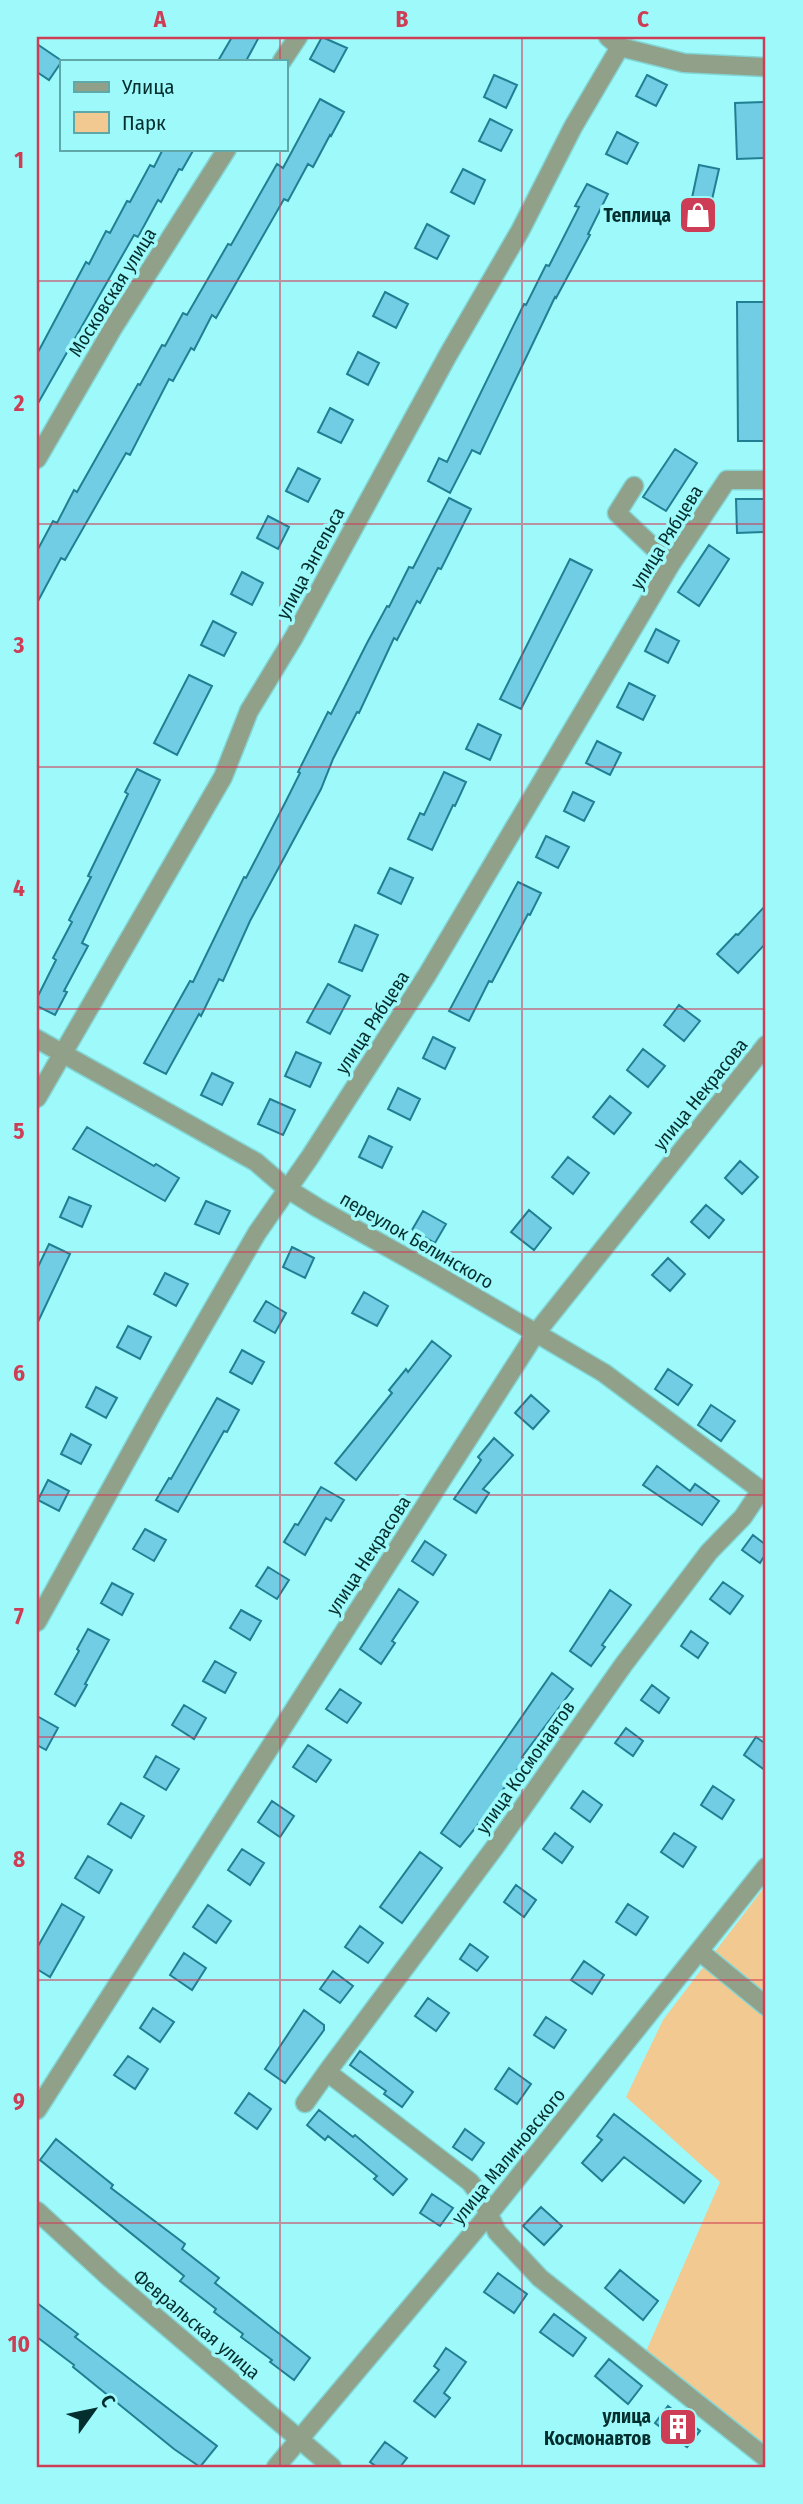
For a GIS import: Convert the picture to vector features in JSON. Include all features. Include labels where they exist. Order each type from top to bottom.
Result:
[{"type":"street","points":[[283,60],[298,37]]},
{"type":"street","points":[[614,40],[684,63],[766,67]]},
{"type":"street","name":"улица Энгельса","points":[[37,1098],[223,777],[250,711],[520,231],[614,40]]},
{"type":"street","name":"Московская улица","points":[[37,459],[113,328],[226,150]]},
{"type":"street","name":"улица Рябцева","points":[[37,1622],[155,1409],[257,1233],[310,1157],[427,975],[671,564],[727,480],[766,480]]},
{"type":"street","points":[[634,486],[617,513],[671,564]]},
{"type":"street","name":"переулок Белинского","points":[[37,1039],[256,1162],[286,1188],[604,1373],[764,1492]]},
{"type":"street","name":"улица Некрасова","points":[[37,2110],[536,1333],[766,1045]]},
{"type":"street","name":"улица Космонавтов","points":[[305,2102],[495,1847],[624,1664],[709,1552],[764,1492]]},
{"type":"street","name":"улица Малиновского","points":[[276,2467],[488,2215],[766,1867]]},
{"type":"street","points":[[699,1951],[766,2006]]},
{"type":"street","points":[[327,2072],[470,2182],[480,2195],[498,2232],[540,2278],[766,2458]]},
{"type":"street","name":"Февральская улица","points":[[37,2211],[111,2279],[332,2467]]},
{"type":"green space","points":[[766,1885],[766,2453],[644,2356],[720,2182],[626,2097],[663,2020]]},
{"type":"building","points":[[232,37],[259,37],[247,60],[219,60]]},
{"type":"building","points":[[322,37],[347,48],[334,72],[310,59]]},
{"type":"building","points":[[37,44],[61,60],[49,80],[37,72]]},
{"type":"building","points":[[494,75],[517,85],[506,108],[484,97]]},
{"type":"building","points":[[647,75],[667,85],[656,106],[636,96]]},
{"type":"building","points":[[320,99],[344,112],[331,136],[313,167],[308,164],[288,201],[284,199],[216,318],[212,315],[194,350],[191,348],[173,381],[169,379],[130,455],[126,453],[65,560],[61,558],[37,603],[37,551],[53,521],[57,523],[74,490],[77,492],[138,384],[140,385],[162,345],[165,346],[183,313],[187,315],[277,164],[283,168]]},
{"type":"building","points":[[766,102],[766,158],[737,159],[735,103]]},
{"type":"building","points":[[490,119],[512,130],[501,151],[479,141]]},
{"type":"building","points":[[617,132],[638,143],[627,164],[606,154]]},
{"type":"building","points":[[162,150],[193,150],[182,170],[179,169],[161,202],[158,200],[138,237],[134,235],[37,405],[37,354],[86,262],[89,264],[106,231],[110,233],[150,165],[154,167]]},
{"type":"building","points":[[699,165],[719,169],[705,230],[686,226]]},
{"type":"building","points":[[463,169],[485,180],[474,204],[451,192]]},
{"type":"building","points":[[587,184],[608,194],[588,234],[590,235],[555,297],[480,454],[472,450],[450,493],[428,481],[439,458],[447,462],[524,304],[526,305],[546,265],[549,266],[579,207],[575,206]]},
{"type":"building","points":[[427,224],[449,236],[437,259],[415,248]]},
{"type":"building","points":[[385,292],[408,304],[396,328],[373,316]]},
{"type":"building","points":[[737,302],[766,302],[766,441],[738,441]]},
{"type":"building","points":[[358,352],[379,363],[368,385],[347,374]]},
{"type":"building","points":[[330,408],[353,420],[341,443],[318,432]]},
{"type":"building","points":[[675,449],[697,463],[666,511],[643,497]]},
{"type":"building","points":[[298,468],[320,479],[308,502],[286,491]]},
{"type":"building","points":[[449,498],[471,509],[441,569],[438,568],[420,603],[417,601],[397,640],[394,638],[359,713],[357,712],[333,759],[321,789],[250,921],[223,981],[219,979],[201,1016],[199,1014],[166,1074],[144,1063],[190,981],[193,982],[244,877],[246,878],[300,773],[298,772],[328,712],[331,714],[387,606],[389,607],[409,567],[413,568]]},
{"type":"building","points":[[736,499],[766,499],[766,532],[737,533]]},
{"type":"building","points":[[268,516],[289,527],[278,549],[257,538]]},
{"type":"building","points":[[709,545],[729,559],[699,606],[678,592]]},
{"type":"building","points":[[570,559],[592,570],[521,709],[500,699]]},
{"type":"building","points":[[242,572],[263,583],[252,605],[231,594]]},
{"type":"building","points":[[213,621],[236,633],[224,656],[201,645]]},
{"type":"building","points":[[656,629],[679,641],[668,663],[645,651]]},
{"type":"building","points":[[189,675],[212,686],[177,755],[154,743]]},
{"type":"building","points":[[629,683],[655,696],[643,720],[617,707]]},
{"type":"building","points":[[478,724],[501,735],[490,760],[466,749]]},
{"type":"building","points":[[597,741],[621,753],[610,775],[586,763]]},
{"type":"building","points":[[137,769],[160,780],[82,943],[88,946],[64,991],[67,992],[55,1015],[37,1006],[37,998],[56,960],[53,958],[72,922],[69,920],[91,877],[88,876],[128,794],[125,792]]},
{"type":"building","points":[[444,772],[466,782],[432,850],[408,839],[420,813],[424,815]]},
{"type":"building","points":[[573,792],[594,802],[584,821],[564,811]]},
{"type":"building","points":[[546,836],[569,847],[558,868],[536,857]]},
{"type":"building","points":[[390,868],[413,878],[401,904],[378,893]]},
{"type":"building","points":[[518,882],[541,893],[492,982],[489,981],[469,1021],[449,1011]]},
{"type":"building","points":[[766,905],[766,943],[738,973],[717,954]]},
{"type":"building","points":[[355,925],[378,935],[362,971],[339,962]]},
{"type":"building","points":[[328,984],[350,996],[330,1034],[307,1022]]},
{"type":"building","points":[[679,1005],[700,1021],[684,1041],[664,1025]]},
{"type":"building","points":[[433,1037],[455,1048],[445,1069],[423,1058]]},
{"type":"building","points":[[643,1049],[665,1066],[648,1087],[627,1070]]},
{"type":"building","points":[[296,1052],[321,1063],[310,1087],[285,1076]]},
{"type":"building","points":[[212,1073],[233,1083],[222,1105],[201,1095]]},
{"type":"building","points":[[398,1088],[420,1099],[410,1120],[388,1109]]},
{"type":"building","points":[[610,1096],[631,1113],[614,1134],[593,1117]]},
{"type":"building","points":[[270,1099],[295,1110],[283,1135],[258,1124]]},
{"type":"building","points":[[87,1127],[179,1178],[165,1201],[73,1149]]},
{"type":"building","points":[[369,1136],[392,1147],[382,1168],[359,1157]]},
{"type":"building","points":[[568,1157],[589,1173],[573,1194],[552,1177]]},
{"type":"building","points":[[740,1161],[758,1177],[742,1194],[725,1178]]},
{"type":"building","points":[[69,1197],[91,1206],[82,1227],[60,1217]]},
{"type":"building","points":[[206,1201],[230,1211],[219,1234],[195,1224]]},
{"type":"building","points":[[706,1205],[724,1220],[709,1238],[691,1222]]},
{"type":"building","points":[[529,1210],[551,1228],[534,1250],[511,1232]]},
{"type":"building","points":[[423,1211],[446,1224],[435,1243],[412,1230]]},
{"type":"building","points":[[49,1244],[70,1254],[37,1324],[37,1269]]},
{"type":"building","points":[[292,1247],[314,1258],[305,1278],[283,1267]]},
{"type":"building","points":[[668,1258],[685,1274],[670,1291],[652,1275]]},
{"type":"building","points":[[165,1273],[188,1284],[176,1306],[154,1294]]},
{"type":"building","points":[[364,1292],[388,1306],[377,1326],[352,1313]]},
{"type":"building","points":[[266,1301],[286,1313],[275,1333],[254,1321]]},
{"type":"building","points":[[128,1326],[151,1337],[140,1359],[117,1347]]},
{"type":"building","points":[[432,1341],[451,1356],[356,1480],[335,1463],[392,1393],[389,1390],[406,1369],[408,1372]]},
{"type":"building","points":[[242,1350],[264,1362],[252,1384],[230,1372]]},
{"type":"building","points":[[668,1369],[692,1385],[678,1405],[655,1389]]},
{"type":"building","points":[[96,1387],[117,1398],[106,1418],[86,1407]]},
{"type":"building","points":[[531,1395],[549,1411],[533,1429],[515,1413]]},
{"type":"building","points":[[217,1398],[239,1410],[178,1512],[156,1500]]},
{"type":"building","points":[[711,1405],[735,1421],[721,1441],[698,1425]]},
{"type":"building","points":[[71,1434],[91,1445],[81,1464],[61,1454]]},
{"type":"building","points":[[494,1438],[513,1455],[483,1489],[489,1493],[476,1513],[454,1499],[481,1460],[478,1457]]},
{"type":"building","points":[[657,1466],[690,1491],[695,1484],[719,1501],[702,1525],[643,1485]]},
{"type":"building","points":[[48,1480],[69,1491],[59,1511],[38,1500]]},
{"type":"building","points":[[321,1487],[344,1500],[331,1521],[326,1518],[305,1555],[284,1542],[295,1524],[298,1525]]},
{"type":"building","points":[[145,1529],[166,1540],[154,1561],[133,1549]]},
{"type":"building","points":[[753,1535],[766,1545],[766,1553],[760,1563],[742,1550]]},
{"type":"building","points":[[425,1541],[446,1555],[433,1575],[412,1561]]},
{"type":"building","points":[[268,1567],[289,1580],[277,1599],[256,1586]]},
{"type":"building","points":[[723,1582],[743,1596],[730,1614],[710,1599]]},
{"type":"building","points":[[112,1583],[133,1594],[122,1615],[101,1603]]},
{"type":"building","points":[[399,1589],[418,1602],[392,1641],[395,1643],[381,1664],[360,1649]]},
{"type":"building","points":[[610,1590],[631,1605],[602,1645],[605,1647],[591,1666],[570,1651]]},
{"type":"building","points":[[241,1610],[261,1621],[250,1640],[230,1628]]},
{"type":"building","points":[[88,1629],[109,1640],[75,1706],[55,1694]]},
{"type":"building","points":[[691,1631],[708,1643],[698,1658],[681,1646]]},
{"type":"building","points":[[215,1661],[236,1673],[225,1693],[203,1681]]},
{"type":"building","points":[[552,1673],[573,1689],[522,1757],[525,1759],[500,1794],[502,1795],[460,1847],[441,1833]]},
{"type":"building","points":[[652,1685],[669,1698],[659,1713],[641,1700]]},
{"type":"building","points":[[340,1689],[361,1703],[347,1723],[326,1709]]},
{"type":"building","points":[[184,1705],[206,1718],[194,1739],[172,1725]]},
{"type":"building","points":[[37,1716],[58,1728],[46,1750],[37,1745]]},
{"type":"building","points":[[626,1728],[643,1741],[633,1756],[615,1743]]},
{"type":"building","points":[[756,1737],[766,1744],[766,1771],[744,1755]]},
{"type":"building","points":[[308,1745],[331,1760],[316,1782],[293,1767]]},
{"type":"building","points":[[156,1756],[179,1769],[166,1790],[144,1777]]},
{"type":"building","points":[[713,1786],[734,1800],[722,1819],[701,1805]]},
{"type":"building","points":[[583,1791],[602,1805],[590,1822],[571,1808]]},
{"type":"building","points":[[272,1801],[294,1816],[280,1837],[258,1822]]},
{"type":"building","points":[[121,1803],[144,1816],[131,1838],[108,1824]]},
{"type":"building","points":[[555,1833],[573,1847],[562,1863],[543,1849]]},
{"type":"building","points":[[674,1833],[696,1847],[683,1867],[661,1852]]},
{"type":"building","points":[[242,1849],[264,1863],[250,1885],[228,1870]]},
{"type":"building","points":[[420,1852],[442,1868],[402,1923],[380,1907]]},
{"type":"building","points":[[88,1856],[112,1870],[99,1893],[75,1878]]},
{"type":"building","points":[[516,1885],[536,1900],[524,1917],[504,1902]]},
{"type":"building","points":[[62,1904],[84,1917],[50,1977],[37,1969],[37,1948]]},
{"type":"building","points":[[628,1904],[648,1917],[636,1935],[616,1922]]},
{"type":"building","points":[[208,1905],[231,1921],[216,1943],[193,1927]]},
{"type":"building","points":[[360,1926],[383,1943],[368,1963],[345,1947]]},
{"type":"building","points":[[470,1944],[488,1957],[477,1971],[460,1959]]},
{"type":"building","points":[[184,1953],[206,1968],[192,1990],[170,1975]]},
{"type":"building","points":[[584,1961],[604,1975],[592,1994],[571,1980]]},
{"type":"building","points":[[333,1971],[353,1986],[340,2003],[320,1989]]},
{"type":"building","points":[[428,1998],[449,2013],[436,2031],[415,2016]]},
{"type":"building","points":[[153,2008],[174,2022],[160,2042],[140,2028]]},
{"type":"building","points":[[304,2010],[324,2025],[324,2030],[285,2083],[265,2069]]},
{"type":"building","points":[[546,2017],[566,2030],[554,2048],[534,2035]]},
{"type":"building","points":[[360,2051],[413,2092],[402,2107],[384,2094],[386,2091],[350,2065]]},
{"type":"building","points":[[128,2056],[148,2069],[135,2089],[114,2075]]},
{"type":"building","points":[[509,2068],[531,2084],[517,2104],[495,2089]]},
{"type":"building","points":[[249,2093],[271,2109],[257,2129],[235,2113]]},
{"type":"building","points":[[319,2110],[353,2137],[355,2135],[407,2179],[393,2195],[374,2179],[377,2176],[328,2136],[325,2140],[307,2125]]},
{"type":"building","points":[[614,2114],[701,2181],[684,2203],[624,2157],[602,2181],[582,2163],[602,2140],[597,2136]]},
{"type":"building","points":[[465,2129],[484,2143],[472,2160],[453,2147]]},
{"type":"building","points":[[56,2139],[113,2185],[111,2188],[185,2244],[182,2249],[219,2278],[215,2283],[310,2358],[294,2380],[241,2337],[243,2334],[214,2312],[216,2309],[180,2281],[184,2276],[40,2160]]},
{"type":"building","points":[[432,2194],[453,2208],[440,2226],[420,2213]]},
{"type":"building","points":[[541,2207],[562,2226],[544,2245],[523,2226]]},
{"type":"building","points":[[620,2270],[658,2301],[643,2320],[605,2288]]},
{"type":"building","points":[[498,2273],[527,2294],[514,2313],[484,2292]]},
{"type":"building","points":[[37,2303],[78,2334],[75,2337],[217,2446],[200,2467],[174,2449],[37,2337]]},
{"type":"building","points":[[554,2314],[586,2338],[573,2356],[540,2332]]},
{"type":"building","points":[[446,2348],[466,2362],[444,2393],[450,2398],[435,2417],[414,2401],[439,2370],[434,2366]]},
{"type":"building","points":[[609,2359],[642,2386],[628,2404],[595,2376]]},
{"type":"building","name":"улица Космонавтов","points":[[668,2406],[700,2431],[687,2447],[655,2423]]},
{"type":"building","points":[[385,2442],[407,2458],[400,2467],[377,2467],[370,2462]]},
{"type":"place","name":"Теплица","points":[[698,215]]},
{"type":"place","name":"улица Космонавтов","points":[[678,2427]]}]
